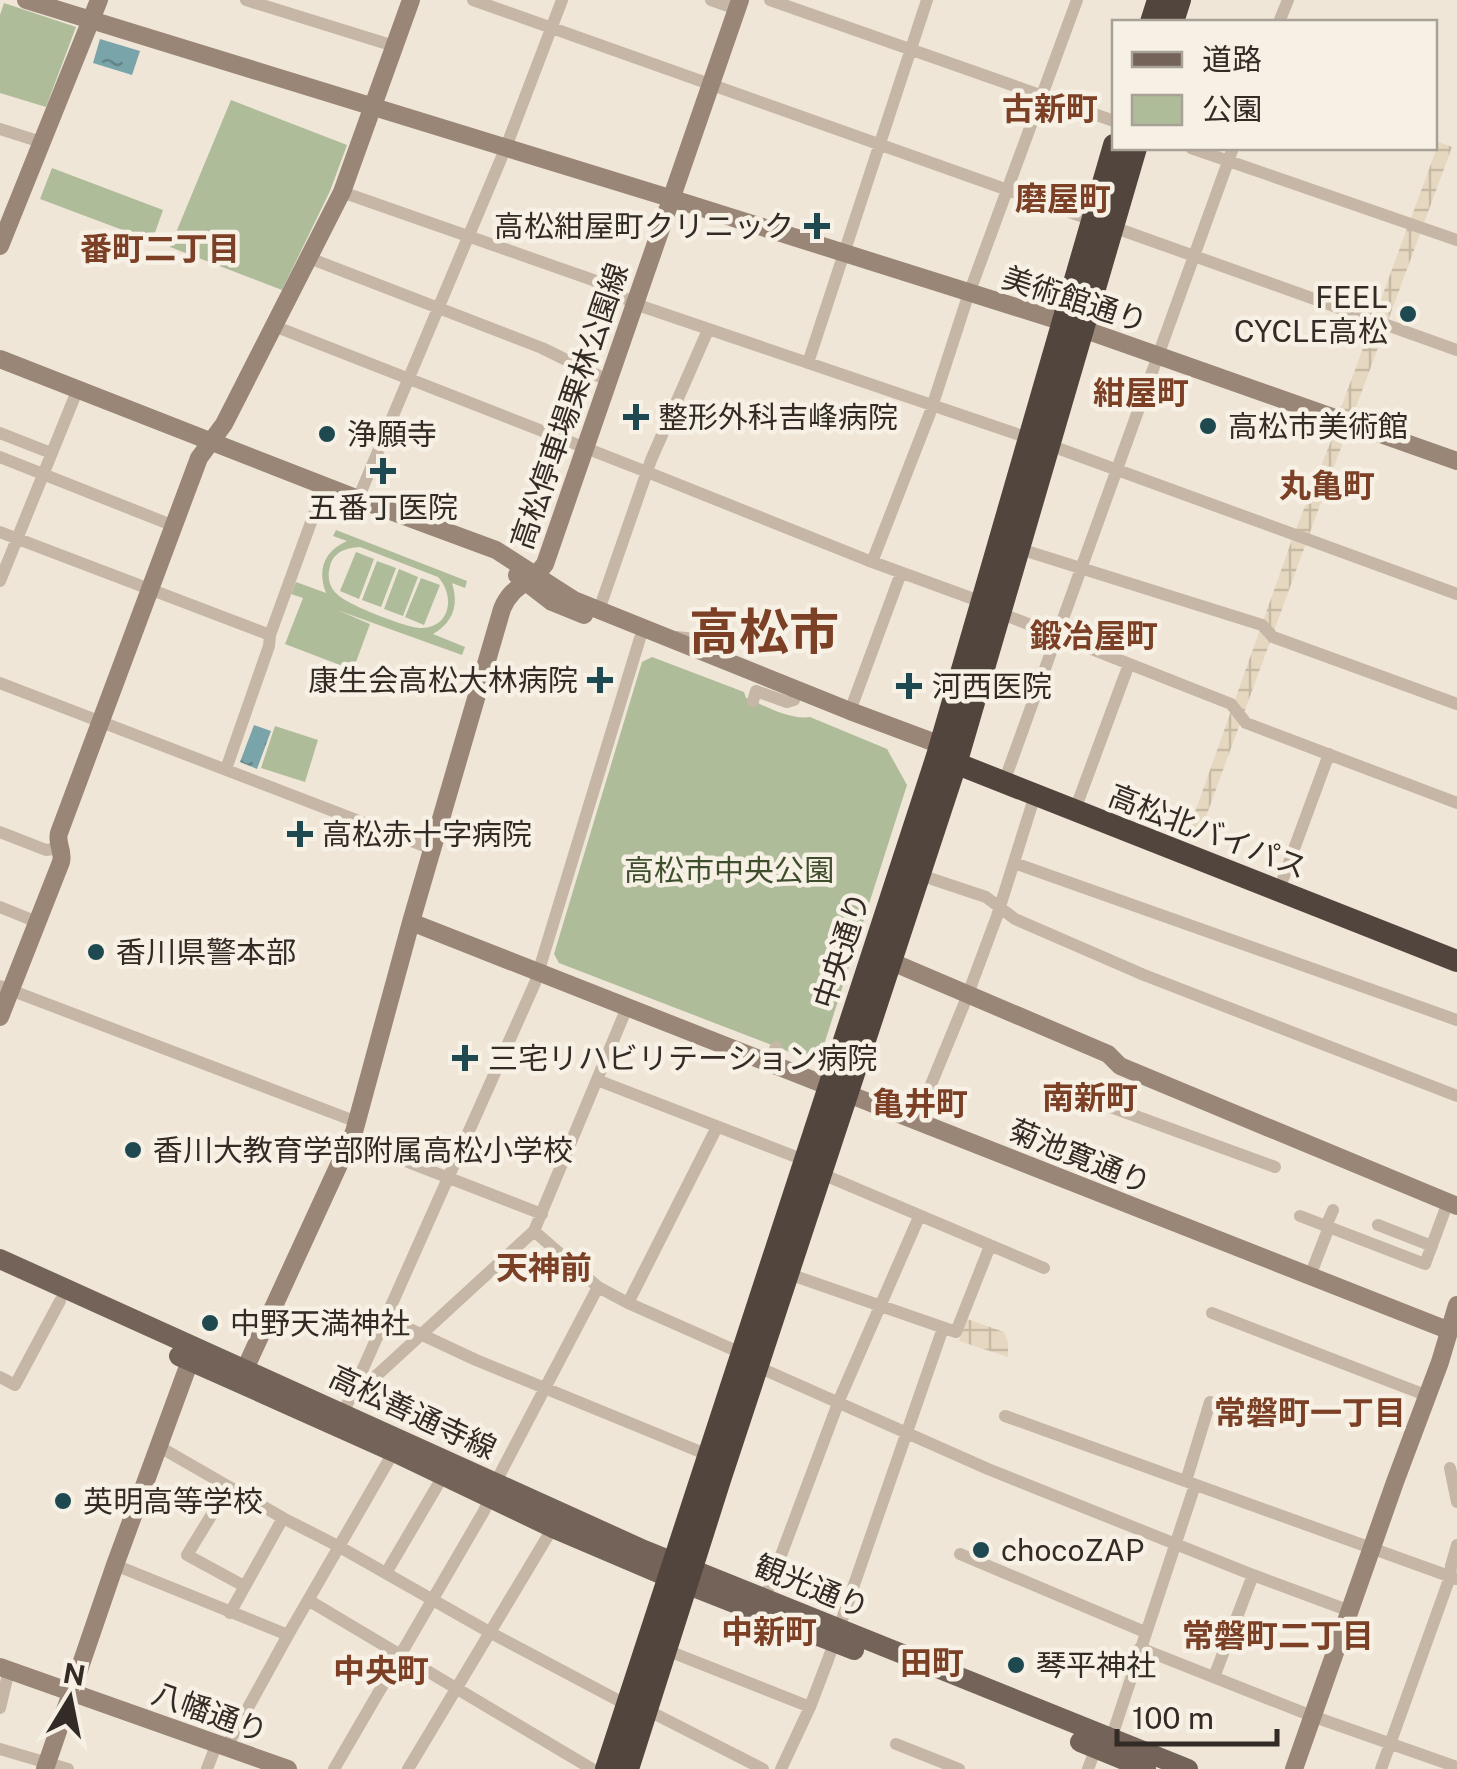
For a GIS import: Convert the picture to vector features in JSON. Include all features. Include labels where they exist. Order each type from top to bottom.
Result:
[{"type":"highway","name":"中央通り","points":[[1103,223],[1113,150]]},
{"type":"highway","name":"中央通り","points":[[628,1769],[637,1707],[948,754],[1103,223],[1135,150]]},
{"type":"highway","name":"中央通り","points":[[991,608],[1020,549],[1039,441]]},
{"type":"highway","name":"中央通り","points":[[839,1090],[892,962],[920,875],[948,754]]},
{"type":"highway","name":"高松北バイパス","points":[[948,754],[1008,771],[1457,948]]},
{"type":"highway","name":"高松北バイパス","points":[[948,754],[1035,795],[1457,961]]},
{"type":"highway","name":"中央通り","points":[[606,1769],[666,1650],[708,1455],[750,1360]]},
{"type":"main road","name":"高松善通寺線","points":[[0,1259],[192,1355]]},
{"type":"main road","name":"高松善通寺線","points":[[0,1274],[343,1414],[397,1446],[680,1573]]},
{"type":"main road","name":"観光通り","points":[[680,1573],[765,1598],[836,1635]]},
{"type":"main road","name":"観光通り","points":[[680,1573],[1103,1744],[1188,1769]]},
{"type":"main road","name":"観光通り","points":[[1103,1744],[1146,1769]]},
{"type":"street","name":"美術館通り","points":[[26,0],[1073,326],[1457,461]]},
{"type":"street","points":[[0,246],[7,206],[42,142],[99,0]]},
{"type":"street","points":[[246,0],[394,46]]},
{"type":"street","points":[[0,1017],[5,988],[61,862],[59,833],[199,458],[210,445],[274,326],[342,192],[411,0]]},
{"type":"street","points":[[473,0],[1457,350]]},
{"type":"street","points":[[358,499],[506,148],[562,0]]},
{"type":"street","points":[[712,0],[738,4]]},
{"type":"street","points":[[770,0],[1112,120]]},
{"type":"street","points":[[808,364],[927,0]]},
{"type":"street","points":[[872,562],[1077,0]]},
{"type":"street","name":"高松停車場栗林公園線","points":[[242,1376],[354,1132],[502,609],[508,595],[545,564],[738,4]]},
{"type":"street","points":[[0,128],[42,142]]},
{"type":"street","points":[[1204,150],[1230,154],[1457,240]]},
{"type":"street","points":[[1008,771],[1230,154]]},
{"type":"street","points":[[342,192],[593,280],[635,304],[1039,441],[1457,594]]},
{"type":"street","points":[[310,258],[542,348],[609,380]]},
{"type":"street","points":[[274,326],[1230,704],[1246,723],[1457,803]]},
{"type":"street","points":[[600,610],[647,472],[708,330]]},
{"type":"street","points":[[0,359],[479,554],[574,600],[948,754]]},
{"type":"street","points":[[0,367],[496,550],[531,578],[544,596],[564,608],[794,700],[948,754]]},
{"type":"street","points":[[0,581],[74,396]]},
{"type":"street","points":[[0,433],[52,453]]},
{"type":"street","points":[[0,457],[174,526]]},
{"type":"street","points":[[226,769],[322,492]]},
{"type":"street","points":[[0,532],[270,635]]},
{"type":"street","points":[[1020,549],[1262,624],[1273,638],[1457,704]]},
{"type":"street","points":[[850,711],[901,573]]},
{"type":"street","points":[[343,1414],[539,971],[594,806],[640,638]]},
{"type":"street","points":[[668,638],[706,640]]},
{"type":"street","points":[[1079,799],[1129,664]]},
{"type":"street","points":[[0,683],[432,849]]},
{"type":"street","points":[[753,701],[756,691],[787,702],[794,700]]},
{"type":"street","points":[[1283,879],[1329,754]]},
{"type":"street","points":[[916,1120],[968,995],[1035,795]]},
{"type":"street","points":[[0,832],[46,850],[60,848]]},
{"type":"street","points":[[1014,863],[1457,1020]]},
{"type":"street","points":[[920,875],[986,898],[1015,918],[1144,974],[1457,1096]]},
{"type":"street","points":[[0,908],[37,922]]},
{"type":"street","name":"菊池寛通り","points":[[412,922],[628,1006],[777,1056],[839,1090],[1450,1330]]},
{"type":"street","points":[[892,962],[1108,1054],[1120,1066],[1452,1204],[1425,1264],[1300,1216]]},
{"type":"street","points":[[5,988],[354,1132],[448,1178],[542,1214]]},
{"type":"street","points":[[343,1414],[534,1231],[628,1006]]},
{"type":"street","points":[[598,1080],[813,1167],[1044,1268]]},
{"type":"street","points":[[1097,1102],[1275,1167]]},
{"type":"street","points":[[628,1303],[717,1127]]},
{"type":"street","points":[[1310,1276],[1333,1210]]},
{"type":"street","points":[[765,1598],[838,1404],[920,1216]]},
{"type":"street","points":[[1378,1225],[1432,1246]]},
{"type":"street","points":[[534,1231],[598,1287],[838,1404],[1176,1544],[1350,1611]]},
{"type":"street","points":[[779,1271],[956,1332],[990,1246]]},
{"type":"street","points":[[334,1769],[484,1512],[598,1287]]},
{"type":"street","points":[[0,1377],[16,1385],[60,1301]]},
{"type":"street","points":[[1294,1769],[1457,1306]]},
{"type":"street","points":[[1212,1314],[1428,1396]]},
{"type":"street","points":[[386,1318],[708,1455]]},
{"type":"street","points":[[781,1769],[810,1707],[943,1328]]},
{"type":"street","points":[[46,1766],[192,1355]]},
{"type":"street","points":[[1088,1769],[1103,1744],[1176,1544],[1210,1402]]},
{"type":"street","points":[[1005,1416],[1454,1578]]},
{"type":"street","points":[[158,1446],[491,1633],[763,1769]]},
{"type":"street","points":[[207,1769],[397,1446]]},
{"type":"street","points":[[1450,1468],[1457,1502]]},
{"type":"street","points":[[386,1573],[447,1469]]},
{"type":"street","points":[[228,1488],[187,1555],[244,1586]]},
{"type":"street","points":[[230,1613],[282,1518]]},
{"type":"street","points":[[408,1769],[557,1520]]},
{"type":"street","points":[[1382,1769],[1454,1578],[1450,1566],[1457,1545]]},
{"type":"street","points":[[960,1554],[1145,1632]]},
{"type":"street","points":[[115,1566],[288,1635]]},
{"type":"street","points":[[1214,1678],[1253,1575]]},
{"type":"street","points":[[308,1600],[592,1769]]},
{"type":"street","points":[[1140,1648],[1451,1767]]},
{"type":"street","points":[[666,1650],[810,1707]]},
{"type":"street","points":[[0,1708],[4,1669]]},
{"type":"street","name":"八幡通り","points":[[4,1669],[288,1769]]},
{"type":"street","points":[[896,1744],[959,1769]]},
{"type":"street","points":[[0,1749],[46,1766],[68,1769]]},
{"type":"green space","points":[[4,3],[76,27],[46,107],[0,93],[0,15]]},
{"type":"green space","points":[[231,100],[347,145],[330,191],[282,290],[170,247]]},
{"type":"green space","points":[[52,168],[163,210],[152,241],[40,199]]},
{"type":"green space","points":[[336,530],[467,581],[465,588],[452,583],[453,613],[433,634],[465,647],[462,655],[337,610],[370,624],[353,670],[285,644],[303,598],[291,594],[296,582],[326,593],[324,562],[347,541],[333,536]],"holes":[[[360,547],[438,577],[447,592],[447,609],[439,622],[422,628],[392,620],[342,598],[329,581],[332,561],[338,554]]]},
{"type":"green space","points":[[356,552],[374,559],[359,599],[340,591]]},
{"type":"green space","points":[[377,561],[396,568],[381,607],[362,600]]},
{"type":"green space","points":[[399,569],[418,577],[403,616],[384,609]]},
{"type":"green space","points":[[421,578],[440,585],[424,625],[405,617]]},
{"type":"green space","name":"高松市中央公園","points":[[652,657],[744,692],[746,698],[778,712],[810,717],[887,749],[907,785],[821,1054],[813,1061],[559,963],[554,954],[642,662]]},
{"type":"green space","points":[[275,726],[318,740],[305,782],[261,768]]},
{"type":"shaded area","points":[[1439,142],[1452,147],[1356,415],[1337,408],[1342,405]]},
{"type":"shaded area","points":[[1333,425],[1350,432],[1346,434],[1200,833],[1203,837],[1185,831],[1189,829],[1294,534],[1335,431]]},
{"type":"shaded area","points":[[967,1319],[1004,1332],[1008,1357],[959,1341]]},
{"type":"water","points":[[100,39],[140,51],[132,75],[93,63]]},
{"type":"water","points":[[254,725],[271,731],[257,769],[240,762]]},
{"type":"place","name":"高松紺屋町クリニック","points":[[817,226]]},
{"type":"place","name":"FEEL CYCLE高松","points":[[1408,314]]},
{"type":"place","name":"整形外科吉峰病院","points":[[636,417]]},
{"type":"place","name":"高松市美術館","points":[[1208,426]]},
{"type":"place","name":"浄願寺","points":[[327,434]]},
{"type":"place","name":"五番丁医院","points":[[383,471]]},
{"type":"place","name":"康生会高松大林病院","points":[[600,680]]},
{"type":"place","name":"河西医院","points":[[909,686]]},
{"type":"place","name":"高松赤十字病院","points":[[300,834]]},
{"type":"place","name":"香川県警本部","points":[[96,952]]},
{"type":"place","name":"三宅リハビリテーション病院","points":[[465,1058]]},
{"type":"place","name":"香川大教育学部附属高松小学校","points":[[133,1150]]},
{"type":"place","name":"中野天満神社","points":[[210,1323]]},
{"type":"place","name":"英明高等学校","points":[[63,1501]]},
{"type":"place","name":"chocoZAP","points":[[981,1550]]},
{"type":"place","name":"琴平神社","points":[[1016,1665]]},
{"type":"district","name":"古新町","points":[[1050,108]]},
{"type":"district","name":"磨屋町","points":[[1063,198]]},
{"type":"district","name":"番町二丁目","points":[[160,248]]},
{"type":"district","name":"紺屋町","points":[[1141,392]]},
{"type":"district","name":"丸亀町","points":[[1327,485]]},
{"type":"district","name":"高松市","points":[[764,631]]},
{"type":"district","name":"鍛冶屋町","points":[[1094,635]]},
{"type":"district","name":"南新町","points":[[1090,1097]]},
{"type":"district","name":"亀井町","points":[[920,1103]]},
{"type":"district","name":"天神前","points":[[544,1267]]},
{"type":"district","name":"常磐町一丁目","points":[[1310,1412]]},
{"type":"district","name":"中新町","points":[[769,1631]]},
{"type":"district","name":"常磐町二丁目","points":[[1278,1635]]},
{"type":"district","name":"田町","points":[[932,1662]]},
{"type":"district","name":"中央町","points":[[381,1670]]}]
